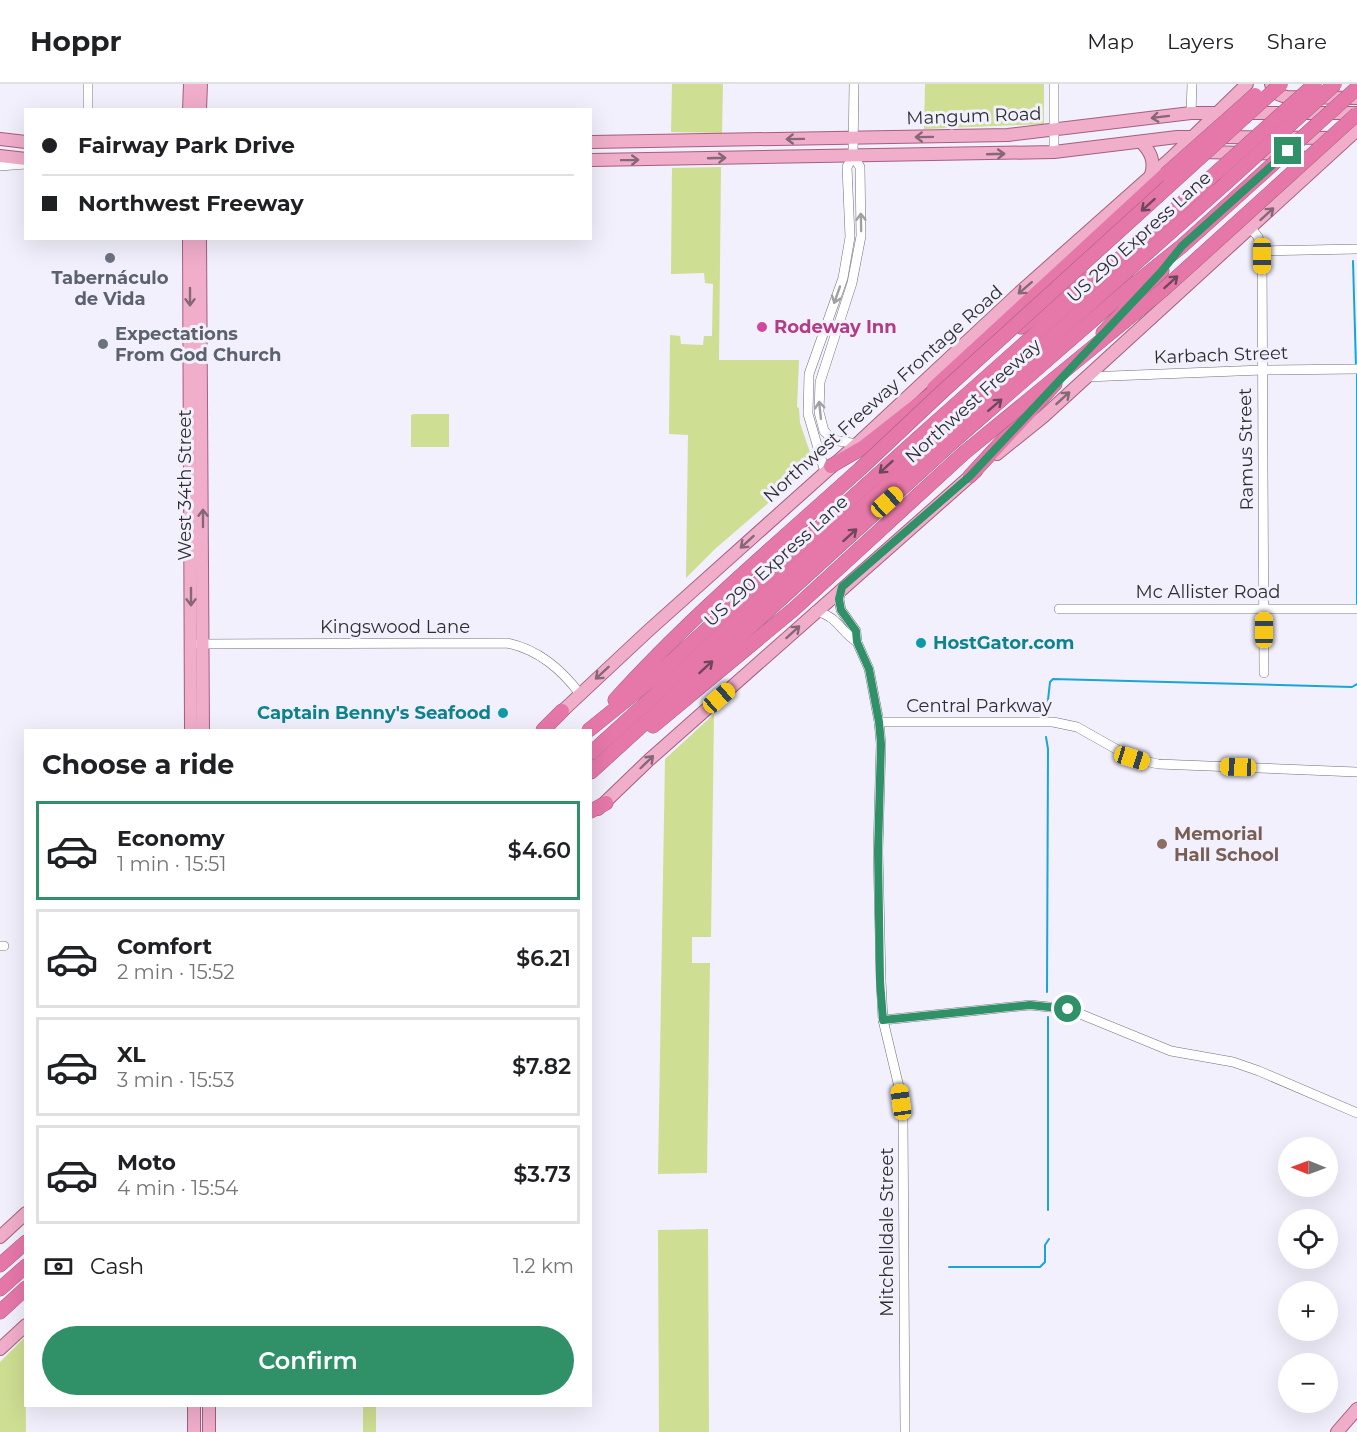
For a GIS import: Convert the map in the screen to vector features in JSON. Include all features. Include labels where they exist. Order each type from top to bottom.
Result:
[{"type":"highway","points":[[915,405],[1166,174],[1269,84]]},
{"type":"highway","points":[[590,729],[651,661],[1281,84]]},
{"type":"highway","name":"Northwest Freeway","points":[[590,729],[651,680],[1315,84]]},
{"type":"highway","name":"US 290 Express Lane","points":[[592,752],[932,443],[1335,84]]},
{"type":"highway","name":"Northwest Freeway","points":[[592,771],[955,440],[1126,291],[1182,246],[1357,88]]},
{"type":"highway","points":[[631,734],[651,728],[759,639],[964,453],[1164,289],[1357,113]]},
{"type":"highway","points":[[970,476],[1161,272],[1182,246]]},
{"type":"highway","points":[[828,469],[864,447],[915,405],[1099,269],[1118,261]]},
{"type":"highway","points":[[544,729],[562,711]]},
{"type":"highway","points":[[592,810],[606,803]]},
{"type":"highway","points":[[0,1265],[24,1244]]},
{"type":"highway","points":[[0,1289],[24,1268]]},
{"type":"highway","points":[[0,1312],[24,1290]]},
{"type":"main road","points":[[189,108],[190,84]]},
{"type":"main road","points":[[200,108],[201,84]]},
{"type":"main road","name":"Northwest Freeway Frontage Road","points":[[562,711],[1194,137],[1247,84]]},
{"type":"main road","points":[[1269,84],[1278,95],[1287,97],[1357,98]]},
{"type":"main road","name":"Mangum Road","points":[[592,142],[1008,135],[1191,113],[1357,113]]},
{"type":"main road","points":[[592,815],[649,759],[842,587],[1042,417],[1251,228],[1294,185],[1354,135]]},
{"type":"main road","name":"Mangum Road","points":[[592,160],[1054,152],[1194,137],[1354,135]]},
{"type":"main road","points":[[955,136],[956,155]]},
{"type":"main road","points":[[0,139],[24,142]]},
{"type":"main road","points":[[752,157],[753,140]]},
{"type":"main road","points":[[1142,142],[1152,158],[1153,168],[1150,175]]},
{"type":"main road","points":[[1171,158],[1200,152],[1294,153],[1304,161],[1303,170],[1294,185]]},
{"type":"main road","points":[[0,156],[24,161]]},
{"type":"main road","name":"West 34th Street","points":[[189,240],[190,461],[197,644]]},
{"type":"main road","name":"West 34th Street","points":[[191,729],[197,703],[203,462],[200,240]]},
{"type":"main road","points":[[190,461],[203,462]]},
{"type":"main road","name":"West 34th Street","points":[[197,703],[203,729]]},
{"type":"main road","points":[[0,1237],[24,1215]]},
{"type":"main road","points":[[0,1348],[24,1327]]},
{"type":"main road","points":[[194,1407],[194,1432]]},
{"type":"main road","points":[[209,1407],[209,1432]]},
{"type":"main road","points":[[1337,1432],[1357,1409]]},
{"type":"street","points":[[88,84],[88,108]]},
{"type":"street","points":[[854,84],[853,139],[854,156],[860,167],[861,236],[852,283],[820,382],[819,412],[825,431],[833,440],[857,444]]},
{"type":"street","points":[[1054,84],[1054,152]]},
{"type":"street","points":[[1191,113],[1192,84]]},
{"type":"street","points":[[828,469],[808,414],[809,374],[843,278],[849,237],[847,167],[854,156]]},
{"type":"street","points":[[0,166],[24,161]]},
{"type":"street","name":"Ramus Street","points":[[1251,228],[1258,237],[1262,251],[1264,673]]},
{"type":"street","points":[[1262,251],[1357,249]]},
{"type":"street","name":"Karbach Street","points":[[1086,377],[1352,369]]},
{"type":"street","name":"Mitchelldale Street","points":[[842,587],[839,599],[841,610],[856,631],[857,642],[869,669],[881,744],[878,851],[880,981],[883,1020],[899,1087],[903,1118],[905,1432]]},
{"type":"street","name":"Mc Allister Road","points":[[1059,609],[1354,609]]},
{"type":"street","name":"Mitchelldale Street","points":[[815,611],[829,615],[848,636],[857,642]]},
{"type":"street","name":"Kingswood Lane","points":[[197,644],[507,643],[520,646],[551,662],[580,694]]},
{"type":"street","name":"Central Parkway","points":[[879,722],[1053,722],[1077,727],[1132,758],[1158,764],[1357,772]]},
{"type":"street","points":[[883,1020],[1030,1005],[1068,1009],[1171,1051],[1233,1062],[1357,1113]]},
{"type":"green space","points":[[672,84],[723,84],[722,133],[671,132]]},
{"type":"green space","points":[[925,84],[1044,84],[1044,124],[924,129]]},
{"type":"green space","points":[[721,167],[719,360],[799,360],[797,407],[813,461],[802,474],[715,549],[686,578],[688,435],[669,434],[670,335],[680,336],[681,344],[703,345],[704,336],[712,336],[713,284],[705,283],[704,273],[671,274],[672,168]]},
{"type":"green space","points":[[449,414],[449,447],[411,447],[411,415]]},
{"type":"green space","points":[[714,714],[711,937],[692,937],[692,963],[710,963],[707,1173],[658,1174],[665,759]]},
{"type":"green space","points":[[708,1229],[709,1432],[659,1432],[658,1230]]},
{"type":"green space","points":[[24,1338],[26,1432],[0,1432],[0,1362]]},
{"type":"green space","points":[[363,1407],[376,1407],[376,1432],[363,1432]]},
{"type":"waterway","points":[[1353,261],[1356,367]]},
{"type":"waterway","points":[[1357,373],[1357,607]]},
{"type":"waterway","points":[[1047,709],[1050,682],[1053,679],[1352,687],[1357,684]]},
{"type":"waterway","points":[[1046,737],[1048,749],[1047,992]]},
{"type":"waterway","points":[[1048,1017],[1048,1210]]},
{"type":"waterway","points":[[949,1267],[1040,1267],[1045,1262],[1045,1245],[1049,1239]]},
{"type":"place","name":"Tabernáculo de Vida","points":[[110,258]]},
{"type":"place","name":"Rodeway Inn","points":[[762,327]]},
{"type":"place","name":"Expectations From God Church","points":[[103,344]]},
{"type":"place","name":"HostGator.com","points":[[921,643]]},
{"type":"place","name":"Captain Benny's Seafood","points":[[503,713]]},
{"type":"place","name":"Memorial Hall School","points":[[1162,844]]},
{"type":"route","points":[[1068,1009],[1030,1005],[883,1020],[880,981],[878,851],[881,744],[879,722],[869,669],[857,642],[856,631],[841,610],[839,599],[842,587],[970,476],[1161,272],[1182,246],[1288,151]]}]
